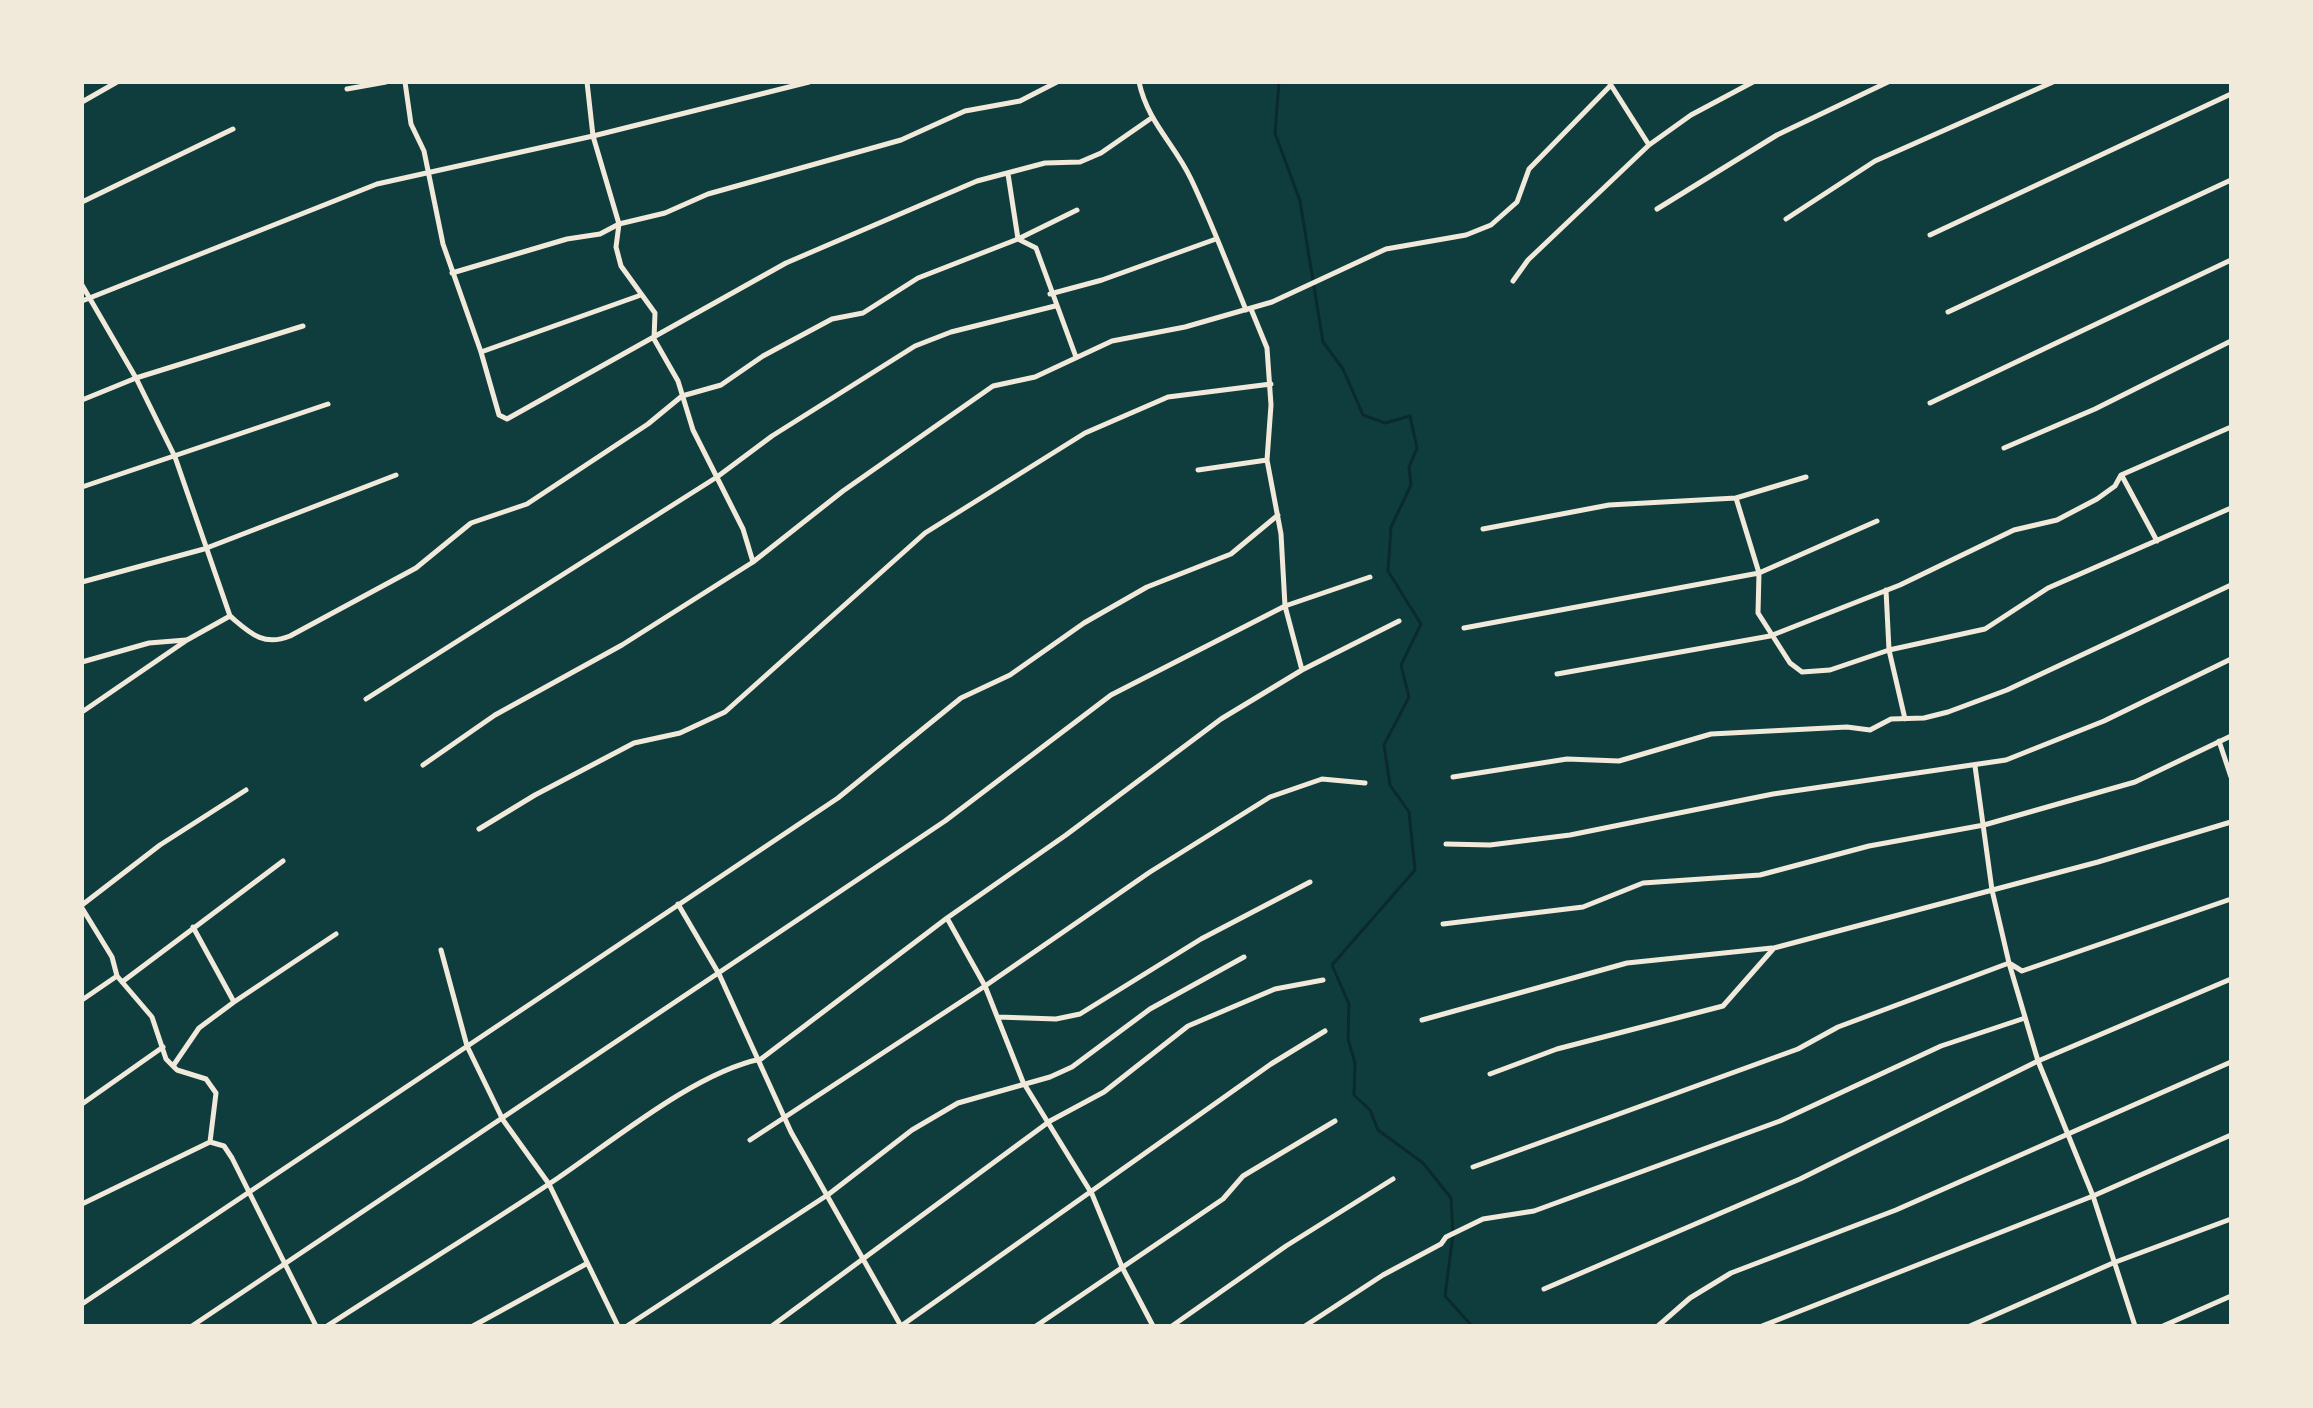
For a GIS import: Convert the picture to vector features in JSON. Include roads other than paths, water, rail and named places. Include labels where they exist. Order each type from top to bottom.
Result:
[{"type":"street","points":[[82,102],[117,82]]},
{"type":"street","points":[[347,89],[386,82]]},
{"type":"street","points":[[405,82],[411,124],[424,151],[436,218],[452,273],[481,352],[499,415],[507,419],[786,263],[977,181],[1045,163],[1080,162],[1101,153],[1150,119]]},
{"type":"street","points":[[587,82],[593,136],[619,224],[616,247],[621,266],[655,313],[654,339],[669,363],[693,430],[743,529],[753,562]]},
{"type":"street","points":[[82,301],[377,184],[593,136],[809,82]]},
{"type":"street","points":[[452,273],[567,239],[600,234],[619,224],[657,216],[708,194],[816,161],[901,140],[965,111],[1020,101],[1057,82]]},
{"type":"street","points":[[1139,82],[1150,119],[1179,156],[1267,348],[1271,384],[1267,460],[1278,515],[1285,606],[1302,670]]},
{"type":"street","points":[[1513,281],[1528,260],[1649,145],[1691,115],[1753,82]]},
{"type":"street","points":[[1657,209],[1777,135],[1888,82]]},
{"type":"street","points":[[1786,219],[1875,161],[2053,82]]},
{"type":"street","points":[[423,765],[495,715],[622,645],[753,562],[843,491],[988,389],[1035,377],[1112,341],[1272,302],[1386,249],[1466,235],[1491,225],[1517,202],[1529,169],[1610,84],[1649,145]]},
{"type":"street","points":[[1930,235],[2231,94]]},
{"type":"street","points":[[82,202],[233,129]]},
{"type":"street","points":[[1008,174],[1018,239]]},
{"type":"street","points":[[1948,312],[2231,180]]},
{"type":"street","points":[[82,285],[136,378],[175,457],[204,549],[230,616],[260,640],[278,641],[416,568],[471,523],[527,504],[648,424],[682,396],[721,385],[763,356],[832,319],[863,313],[918,278],[1018,239],[1077,210]]},
{"type":"street","points":[[1018,239],[1036,248],[1050,294],[1076,357]]},
{"type":"street","points":[[1050,294],[1102,280],[1216,239]]},
{"type":"street","points":[[1930,403],[2231,260]]},
{"type":"street","points":[[481,352],[641,295]]},
{"type":"street","points":[[366,699],[717,477],[772,436],[915,346],[951,332],[1055,306]]},
{"type":"street","points":[[82,400],[136,378],[303,326]]},
{"type":"street","points":[[2004,448],[2095,409],[2231,341]]},
{"type":"street","points":[[479,829],[535,795],[634,743],[680,733],[725,712],[925,533],[1085,433],[1168,397],[1271,384]]},
{"type":"street","points":[[82,487],[328,404]]},
{"type":"street","points":[[1557,674],[1770,636],[1886,590],[2014,530],[2057,520],[2097,499],[2115,486],[2121,475],[2231,427]]},
{"type":"street","points":[[1198,470],[1267,460]]},
{"type":"street","points":[[82,582],[204,549],[396,475]]},
{"type":"street","points":[[2121,475],[2157,541]]},
{"type":"street","points":[[1483,529],[1609,505],[1736,498],[1806,477]]},
{"type":"street","points":[[1736,498],[1759,573],[1758,613],[1790,663],[1802,672],[1830,670],[1889,650],[1985,629],[2048,588],[2231,508]]},
{"type":"street","points":[[82,1304],[838,798],[961,698],[1023,667],[1084,623],[1147,587],[1231,554],[1278,515]]},
{"type":"street","points":[[1464,628],[1759,573],[1877,521]]},
{"type":"street","points":[[192,1326],[945,821],[1111,695],[1285,606],[1370,577]]},
{"type":"street","points":[[1453,777],[1567,759],[1619,761],[1711,734],[1847,727],[1870,730],[1891,719],[1905,719],[1978,703],[2231,585]]},
{"type":"street","points":[[1886,590],[1889,650],[1905,719]]},
{"type":"street","points":[[82,712],[187,640],[230,616]]},
{"type":"street","points":[[327,1326],[549,1184],[684,1090],[737,1065],[761,1059],[947,918],[1221,719],[1302,670],[1399,621]]},
{"type":"street","points":[[82,662],[149,643],[187,640]]},
{"type":"street","points":[[1446,844],[1490,845],[1570,835],[1773,794],[1975,766],[2037,751],[2231,659]]},
{"type":"street","points":[[1443,924],[1583,907],[1643,883],[1760,875],[1869,846],[1984,825],[2135,782],[2231,736]]},
{"type":"street","points":[[2219,741],[2231,777]]},
{"type":"street","points":[[1975,766],[1992,890],[2009,963],[2038,1061],[2093,1196],[2135,1326]]},
{"type":"street","points":[[750,1140],[985,986],[1150,872],[1284,789],[1322,779],[1365,783]]},
{"type":"street","points":[[210,1142],[216,1093],[206,1079],[173,1066],[152,1017],[117,976],[112,957],[82,906],[160,845],[246,790]]},
{"type":"street","points":[[1422,1020],[1627,963],[1774,948],[2231,822]]},
{"type":"street","points":[[122,982],[283,861]]},
{"type":"street","points":[[998,1017],[1056,1019],[1080,1014],[1189,946],[1310,882]]},
{"type":"street","points":[[2009,963],[2022,971],[2231,899]]},
{"type":"street","points":[[678,904],[719,974],[761,1059],[785,1118],[901,1326],[1092,1194],[1229,1094],[1325,1031]]},
{"type":"street","points":[[947,918],[985,986],[1023,1082],[1050,1121],[1092,1194],[1122,1267],[1153,1326]]},
{"type":"street","points":[[193,927],[234,1002]]},
{"type":"street","points":[[173,1066],[199,1028],[336,934]]},
{"type":"street","points":[[1490,1074],[1557,1049],[1723,1006],[1774,948]]},
{"type":"street","points":[[441,950],[467,1046],[503,1120],[549,1184],[618,1326]]},
{"type":"street","points":[[627,1326],[829,1194],[912,1130],[958,1103],[1023,1082],[1050,1077],[1072,1067],[1150,1009],[1244,957]]},
{"type":"street","points":[[1473,1167],[1798,1049],[1838,1027],[2009,963]]},
{"type":"street","points":[[82,1000],[117,976]]},
{"type":"street","points":[[1544,1289],[1800,1179],[2038,1061],[2231,979]]},
{"type":"street","points":[[772,1326],[1050,1121],[1104,1092],[1164,1041],[1188,1026],[1275,989],[1323,980]]},
{"type":"street","points":[[1305,1326],[1383,1275],[1441,1244],[1446,1237],[1483,1219],[1534,1211],[1780,1121],[1941,1046],[2025,1018]]},
{"type":"street","points":[[82,1104],[163,1047]]},
{"type":"street","points":[[1658,1326],[1690,1298],[1731,1273],[1896,1210],[2231,1062]]},
{"type":"street","points":[[1036,1326],[1223,1199],[1243,1176],[1335,1121]]},
{"type":"street","points":[[1762,1326],[2093,1196],[2231,1135]]},
{"type":"street","points":[[82,1204],[210,1142],[224,1146],[316,1326]]},
{"type":"street","points":[[1172,1326],[1286,1246],[1393,1179]]},
{"type":"street","points":[[1970,1326],[2113,1263],[2231,1219]]},
{"type":"street","points":[[473,1326],[586,1264]]},
{"type":"street","points":[[2163,1326],[2231,1296]]},
{"type":"waterway","points":[[1279,82],[1275,133],[1300,201],[1323,342],[1343,369],[1363,415],[1385,423],[1410,416],[1417,448],[1409,467],[1411,485],[1391,527],[1388,571],[1421,624],[1401,665],[1409,697],[1384,745],[1390,785],[1409,812],[1415,870],[1332,965],[1349,1004],[1348,1039],[1355,1063],[1354,1095],[1370,1110],[1378,1130],[1423,1163],[1451,1198],[1453,1234],[1445,1296],[1472,1326]]}]
